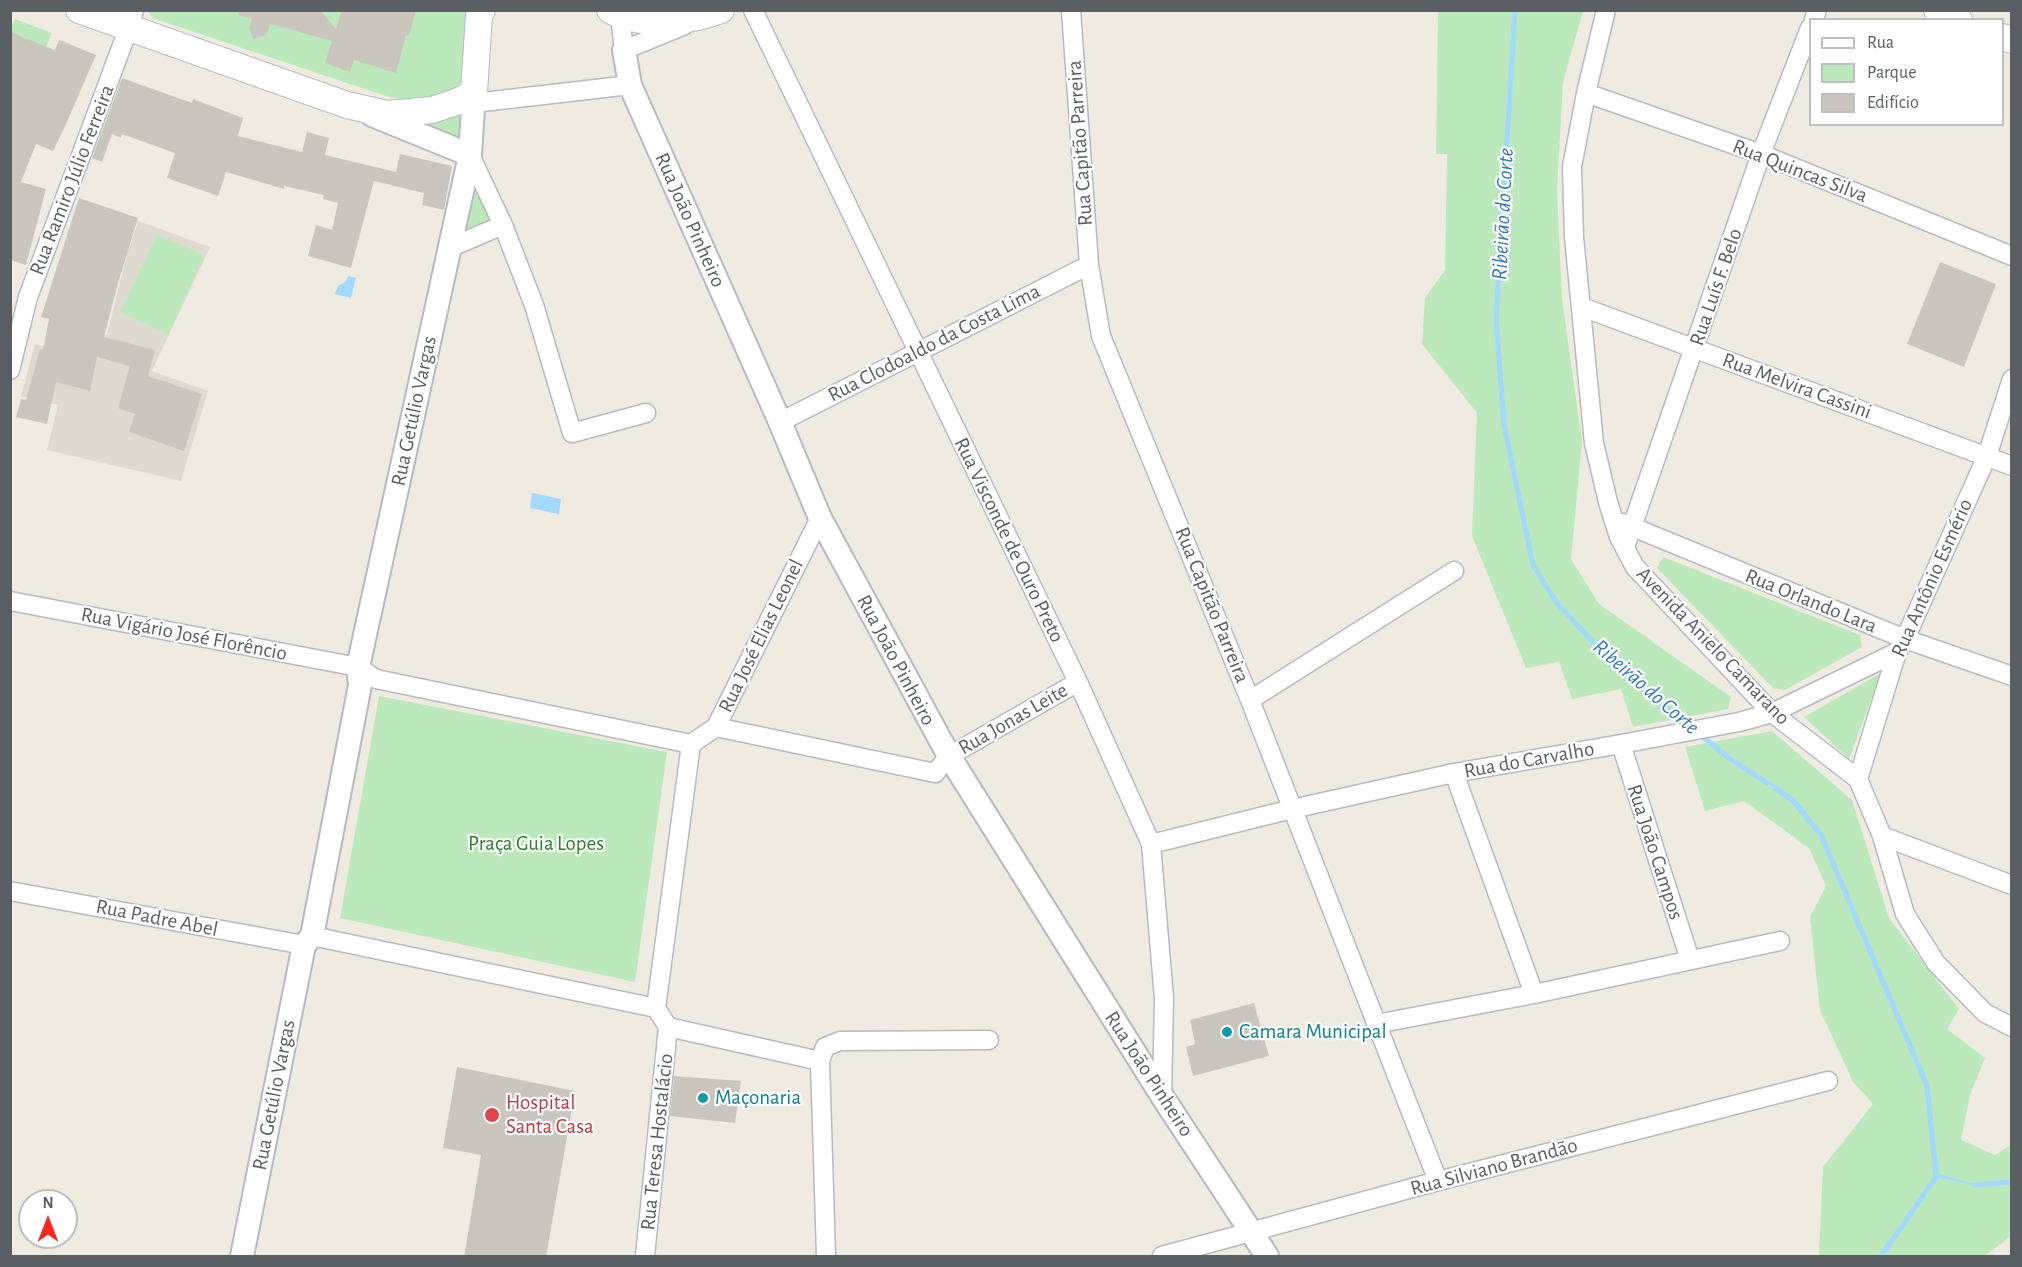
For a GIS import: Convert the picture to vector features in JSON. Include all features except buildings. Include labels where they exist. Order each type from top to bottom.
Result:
[{"type":"main road","points":[[1937,10],[1955,18]]},
{"type":"main road","points":[[81,11],[131,19],[347,105],[387,114],[432,110],[474,98],[479,12]]},
{"type":"main road","points":[[627,28],[716,12]]},
{"type":"street","name":"Rua Visconde de Ouro Preto","points":[[753,10],[1077,682],[1151,844],[1164,998],[1162,1096]]},
{"type":"street","name":"Rua Capitão Parreira","points":[[1071,10],[1089,265],[1101,336],[1250,700],[1438,1181]]},
{"type":"street","name":"Avenida Anielo Camarano","points":[[1606,10],[1586,93],[1572,167],[1574,237],[1594,443],[1613,518],[1624,547],[1635,567],[1772,713],[1858,779],[1882,836],[1905,914],[1936,963],[1985,1013],[2012,1027]]},
{"type":"street","name":"Rua Ramiro Júlio Ferreira","points":[[10,370],[19,294],[131,19]]},
{"type":"street","name":"Rua João Pinheiro","points":[[627,28],[630,85],[780,422],[820,518],[949,756],[1162,1096],[1267,1257]]},
{"type":"street","name":"Rua Luís F. Belo","points":[[1624,547],[1695,349],[1761,154],[1809,31]]},
{"type":"street","points":[[474,98],[630,85]]},
{"type":"street","name":"Rua Quincas Silva","points":[[1586,93],[1761,154],[2012,256]]},
{"type":"street","name":"Rua Getúlio Vargas","points":[[364,677],[449,248],[470,155],[474,98]]},
{"type":"street","points":[[347,105],[470,155],[503,225],[534,305],[572,433],[646,413]]},
{"type":"street","points":[[449,248],[503,225]]},
{"type":"street","name":"Rua Clodoaldo da Costa Lima","points":[[780,422],[1089,265]]},
{"type":"street","name":"Rua Melvira Cassini","points":[[1582,307],[2012,466]]},
{"type":"street","name":"Rua Antônio Esmério","points":[[1858,779],[1901,645],[1987,456],[2012,379]]},
{"type":"street","name":"Rua José Elias Leonel","points":[[691,744],[716,728],[820,518]]},
{"type":"street","name":"Rua Orlando Lara","points":[[1613,518],[1901,645],[2012,676]]},
{"type":"street","points":[[1250,700],[1454,571]]},
{"type":"street","name":"Rua Vigário José Florêncio","points":[[10,601],[364,677]]},
{"type":"street","name":"Rua do Carvalho","points":[[1151,844],[1292,809],[1454,773],[1738,722],[1772,713],[1901,645]]},
{"type":"street","points":[[656,1008],[308,941],[364,677],[691,744],[656,1008],[668,1027],[820,1061]]},
{"type":"street","name":"Rua Jonas Leite","points":[[949,756],[1077,682]]},
{"type":"street","points":[[716,728],[935,773],[949,756]]},
{"type":"street","name":"Rua João Campos","points":[[1621,744],[1690,960]]},
{"type":"street","points":[[1454,773],[1534,994]]},
{"type":"street","points":[[1882,836],[2012,885]]},
{"type":"street","name":"Rua Padre Abel","points":[[10,891],[308,941]]},
{"type":"street","name":"Rua Getúlio Vargas","points":[[242,1257],[308,941]]},
{"type":"street","points":[[1376,1024],[1534,994],[1779,941]]},
{"type":"street","name":"Rua Teresa Hostalácio","points":[[645,1257],[668,1027]]},
{"type":"street","points":[[826,1257],[820,1061],[825,1047],[840,1041],[989,1040]]},
{"type":"street","name":"Rua Silviano Brandão","points":[[1162,1257],[1185,1254],[1438,1181],[1828,1081]]},
{"type":"shaded area","points":[[138,221],[210,247],[152,371],[208,391],[181,481],[47,450],[58,405],[21,396],[35,344],[81,356],[88,331],[107,335],[127,254],[67,234],[69,228],[130,247]]},
{"type":"green space","points":[[148,11],[464,11],[467,14],[466,71],[461,82],[445,95],[422,100],[399,99],[152,18]]},
{"type":"green space","points":[[1438,11],[1583,11],[1563,82],[1557,191],[1562,299],[1582,441],[1571,559],[1599,604],[1731,697],[1728,709],[1633,727],[1621,689],[1572,699],[1559,662],[1526,668],[1472,536],[1477,413],[1422,344],[1425,298],[1445,270],[1447,154],[1436,154]]},
{"type":"green space","points":[[15,19],[52,33],[11,126],[10,30]]},
{"type":"green space","points":[[463,105],[460,138],[450,138],[418,121]]},
{"type":"green space","points":[[478,185],[495,224],[460,236],[469,188]]},
{"type":"green space","points":[[157,235],[204,255],[168,334],[120,312]]},
{"type":"green space","points":[[1663,557],[1860,635],[1862,647],[1785,690],[1773,688],[1657,568]]},
{"type":"green space","points":[[1881,673],[1849,759],[1804,717]]},
{"type":"green space","name":"Praça Guia Lopes","points":[[379,696],[667,752],[635,982],[340,918]]},
{"type":"green space","points":[[1772,731],[1852,800],[1889,918],[1959,1009],[1947,1029],[1985,1058],[1970,1095],[1961,1140],[1995,1155],[2011,1145],[2011,1236],[1985,1256],[1819,1256],[1823,1167],[1873,1104],[1853,1082],[1820,1010],[1810,917],[1826,886],[1809,848],[1744,801],[1705,811],[1685,747]]},
{"type":"water","points":[[1515,10],[1497,320],[1505,425],[1533,564],[1559,602],[1620,669],[1732,757],[1795,798],[1823,834],[1929,1085],[1939,1174],[1977,1185],[2011,1182],[1977,1186],[1936,1177],[1927,1086],[1821,835],[1792,800],[1730,759],[1619,670],[1557,603],[1533,565],[1504,425],[1496,320]]},
{"type":"water","points":[[348,276],[356,278],[351,298],[335,294],[338,286],[345,282]]},
{"type":"water","points":[[532,493],[561,499],[559,514],[530,508]]},
{"type":"waterway","name":"Ribeirão do Corte","points":[[1515,10],[1496,320],[1504,425],[1533,565],[1557,603],[1619,670],[1680,719]]},
{"type":"waterway","name":"Ribeirão do Corte","points":[[1699,734],[1730,759],[1767,783]]},
{"type":"waterway","name":"Ribeirão do Corte","points":[[1775,788],[1792,800],[1821,835],[1927,1086],[1936,1177],[1881,1256]]},
{"type":"waterway","points":[[1974,1185],[2012,1182]]},
{"type":"place","name":"Camara Municipal","points":[[1227,1032]]},
{"type":"place","name":"Maçonaria","points":[[703,1098]]},
{"type":"place","name":"Hospital Santa Casa","points":[[492,1115]]}]
